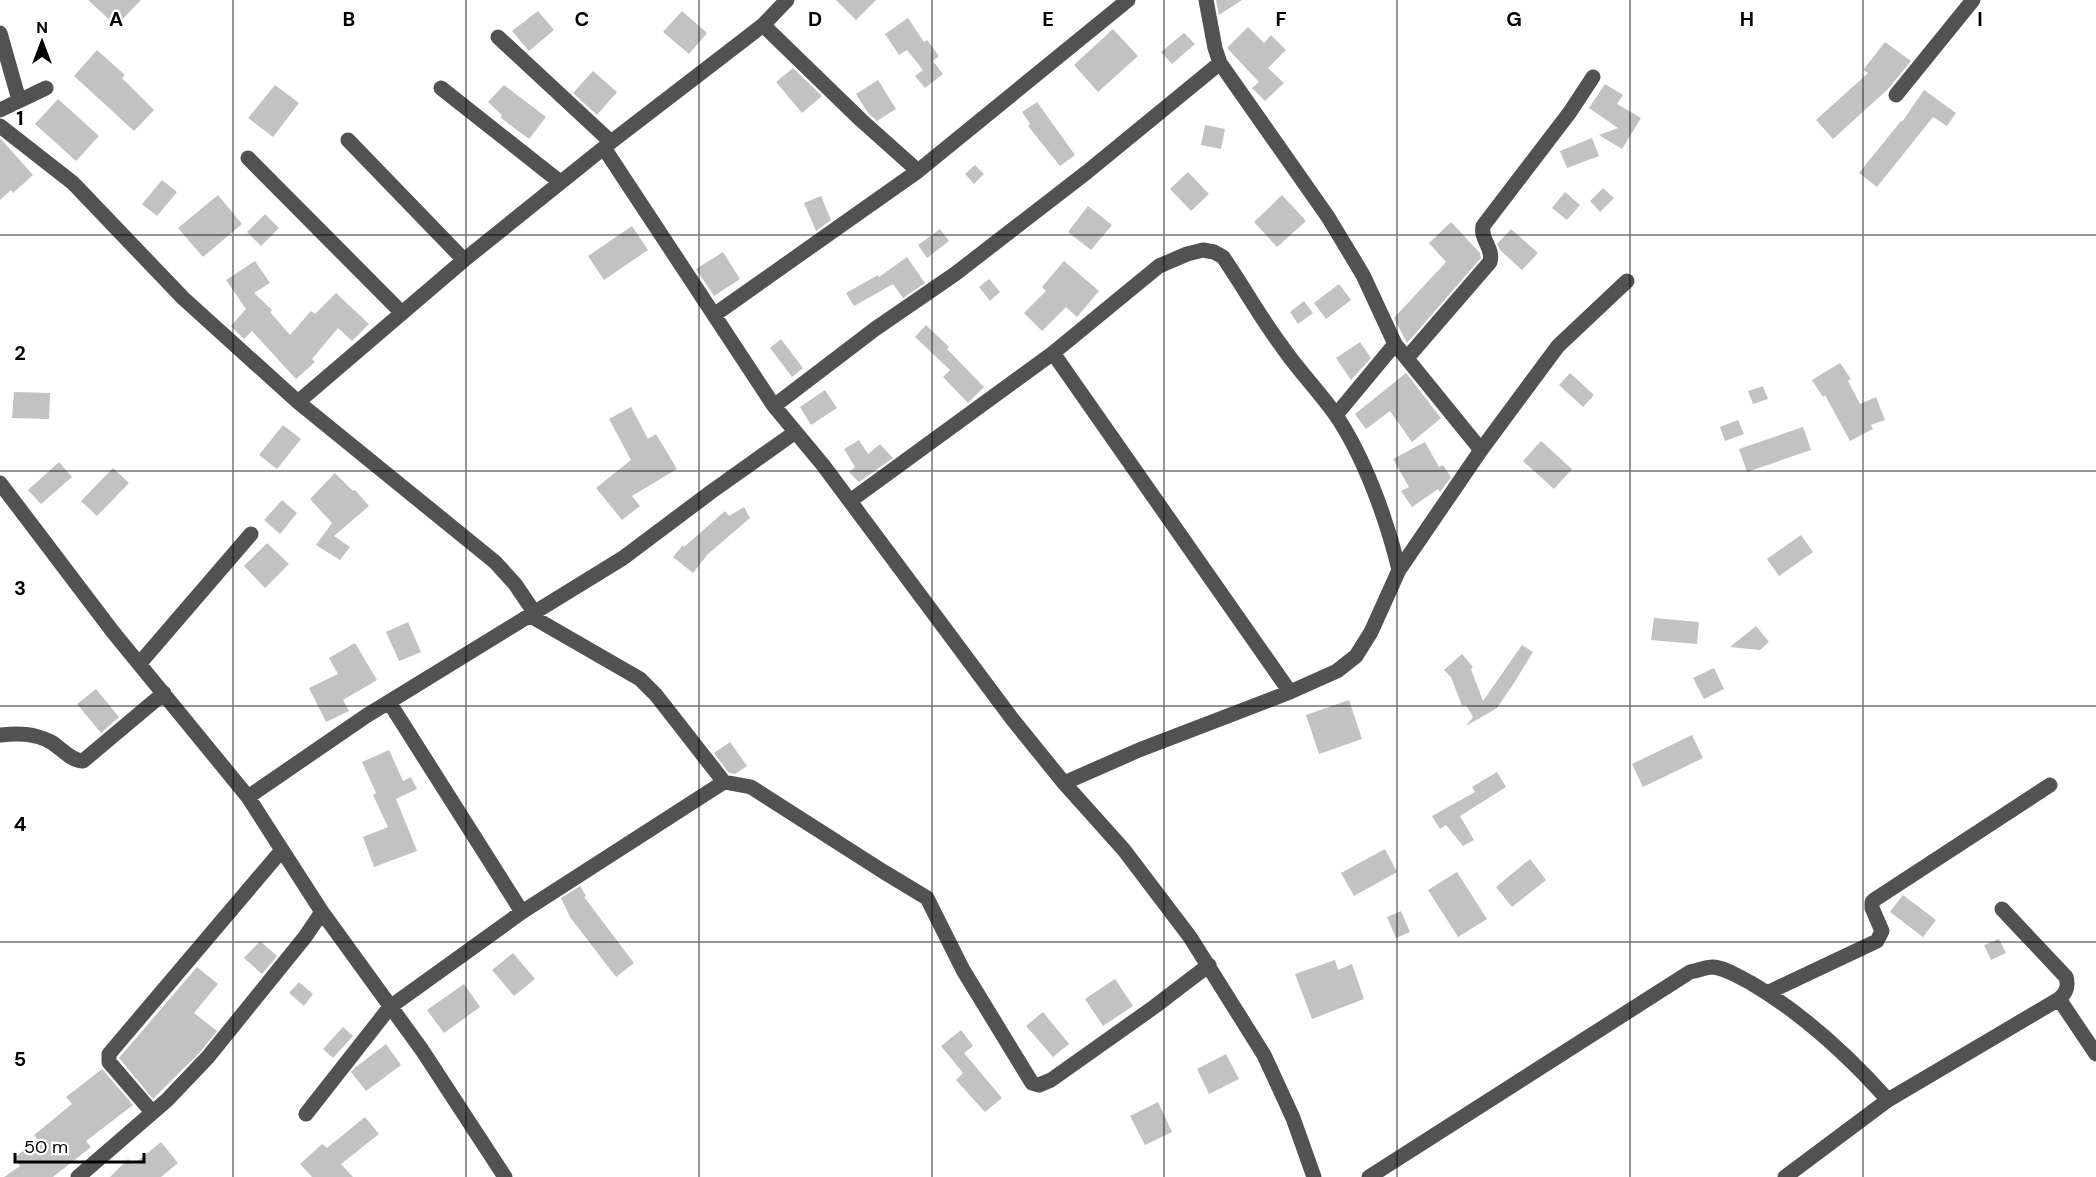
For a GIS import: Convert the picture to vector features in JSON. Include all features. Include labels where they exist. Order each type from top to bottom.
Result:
[{"type":"street","points":[[298,402],[464,260],[763,24],[787,0]]},
{"type":"street","points":[[714,315],[918,171],[1128,0]]},
{"type":"street","points":[[1206,0],[1220,63],[1334,227],[1363,275],[1395,344],[1481,450]]},
{"type":"street","points":[[1896,95],[1973,0]]},
{"type":"street","points":[[763,24],[861,120],[918,171]]},
{"type":"street","points":[[0,33],[19,100]]},
{"type":"street","points":[[498,37],[607,145],[774,406],[794,433],[824,465],[1013,720],[1064,783],[1124,850],[1209,965],[1264,1055],[1293,1118],[1314,1177]]},
{"type":"street","points":[[774,406],[875,329],[964,267],[1087,172],[1220,63]]},
{"type":"street","points":[[1407,358],[1490,261],[1491,253],[1484,237],[1483,226],[1570,112],[1593,77]]},
{"type":"street","points":[[0,110],[46,88]]},
{"type":"street","points":[[441,88],[560,182]]},
{"type":"street","points":[[0,126],[73,183],[183,298],[298,402],[495,562],[515,584],[531,613],[640,679],[656,695],[724,782],[751,787],[927,898],[963,970],[1032,1083],[1039,1085],[1051,1080],[1209,965]]},
{"type":"street","points":[[348,140],[464,260]]},
{"type":"street","points":[[249,158],[402,313]]},
{"type":"street","points":[[850,501],[1053,353],[1159,266],[1203,250],[1223,257],[1281,346],[1336,415],[1377,499],[1390,533],[1399,570]]},
{"type":"street","points":[[1064,783],[1139,750],[1290,692],[1337,671],[1356,656],[1371,632],[1399,570],[1481,450],[1558,346],[1628,281]]},
{"type":"street","points":[[1336,415],[1395,344]]},
{"type":"street","points":[[1053,353],[1290,692]]},
{"type":"street","points":[[248,797],[389,702],[623,558],[794,433]]},
{"type":"street","points":[[0,483],[113,632],[248,797],[322,912],[422,1050],[506,1177]]},
{"type":"street","points":[[140,663],[251,534]]},
{"type":"street","points":[[0,735],[21,733],[36,736],[51,742],[77,761],[83,761],[164,693]]},
{"type":"street","points":[[389,702],[522,912]]},
{"type":"street","points":[[306,1114],[390,1007],[522,912],[724,782]]},
{"type":"street","points":[[1767,993],[1877,941],[1882,931],[1872,908],[1874,900],[2050,785]]},
{"type":"street","points":[[152,1112],[109,1062],[109,1054],[282,850]]},
{"type":"street","points":[[1785,1177],[1888,1100],[2066,993],[2068,982],[2066,977],[2002,909]]},
{"type":"street","points":[[78,1177],[167,1100],[208,1057],[305,937],[322,912]]},
{"type":"street","points":[[1369,1177],[1690,972],[1712,967],[1731,972],[1767,993],[1802,1018],[1857,1065],[1888,1100]]},
{"type":"street","points":[[2059,999],[2096,1054]]},
{"type":"building","points":[[88,0],[141,0],[116,26]]},
{"type":"building","points":[[836,0],[876,0],[856,20]]},
{"type":"building","points":[[1216,0],[1242,0],[1219,15]]},
{"type":"building","points":[[538,11],[554,30],[529,51],[512,31]]},
{"type":"building","points":[[682,11],[707,33],[689,54],[663,32]]},
{"type":"building","points":[[908,18],[924,42],[927,40],[939,56],[933,61],[943,74],[925,88],[915,76],[923,70],[907,50],[899,55],[885,34]]},
{"type":"building","points":[[1248,27],[1264,43],[1271,35],[1286,50],[1268,68],[1284,83],[1265,101],[1252,88],[1259,82],[1227,48]]},
{"type":"building","points":[[1113,29],[1138,56],[1098,92],[1074,65]]},
{"type":"building","points":[[1184,33],[1195,44],[1172,64],[1161,52]]},
{"type":"building","points":[[1885,42],[1911,61],[1888,89],[1833,139],[1816,120],[1868,73],[1863,70]]},
{"type":"building","points":[[97,50],[125,75],[122,78],[154,110],[134,131],[74,76]]},
{"type":"building","points":[[793,68],[822,96],[802,113],[776,82]]},
{"type":"building","points":[[593,71],[617,92],[597,115],[573,93]]},
{"type":"building","points":[[878,80],[896,109],[877,121],[868,113],[856,94]]},
{"type":"building","points":[[1605,84],[1623,95],[1617,104],[1641,118],[1622,149],[1599,135],[1618,128],[1589,108]]},
{"type":"building","points":[[275,85],[299,103],[273,137],[248,118]]},
{"type":"building","points":[[504,85],[546,117],[529,139],[501,118],[502,115],[488,102]]},
{"type":"building","points":[[1924,90],[1956,113],[1947,126],[1933,117],[1877,187],[1859,173],[1902,122]]},
{"type":"building","points":[[58,99],[99,136],[76,161],[35,124]]},
{"type":"building","points":[[1037,102],[1075,155],[1060,166],[1028,126],[1030,124],[1022,112]]},
{"type":"building","points":[[1205,125],[1225,129],[1221,149],[1201,145]]},
{"type":"building","points":[[0,138],[33,175],[13,193],[11,190],[0,200]]},
{"type":"building","points":[[1592,138],[1599,156],[1567,168],[1560,151]]},
{"type":"building","points":[[975,165],[984,174],[974,184],[965,174]]},
{"type":"building","points":[[1188,172],[1209,194],[1191,211],[1170,189]]},
{"type":"building","points":[[162,180],[177,192],[157,216],[142,204]]},
{"type":"building","points":[[1603,188],[1614,198],[1600,212],[1590,201]]},
{"type":"building","points":[[1565,192],[1580,205],[1567,220],[1552,208]]},
{"type":"building","points":[[218,195],[242,224],[203,257],[178,228]]},
{"type":"building","points":[[1282,195],[1306,221],[1277,247],[1254,222]]},
{"type":"building","points":[[821,196],[831,220],[816,231],[804,203]]},
{"type":"building","points":[[1088,206],[1112,225],[1091,250],[1068,232]]},
{"type":"building","points":[[265,214],[279,228],[261,246],[247,232]]},
{"type":"building","points":[[1451,222],[1480,253],[1481,258],[1407,343],[1394,318],[1446,262],[1429,243]]},
{"type":"building","points":[[632,226],[648,250],[604,280],[588,256]]},
{"type":"building","points":[[940,229],[949,241],[927,258],[918,245]]},
{"type":"building","points":[[1511,229],[1538,253],[1522,270],[1500,250],[1497,244]]},
{"type":"building","points":[[723,252],[740,279],[714,296],[696,269]]},
{"type":"building","points":[[907,257],[925,283],[903,298],[893,284],[854,306],[846,293],[878,275],[879,277]]},
{"type":"building","points":[[255,261],[270,283],[254,293],[272,310],[270,312],[290,335],[311,311],[315,314],[336,293],[369,324],[352,341],[338,328],[312,359],[315,362],[296,379],[252,331],[244,339],[231,326],[246,309],[226,280]]},
{"type":"building","points":[[1064,261],[1099,291],[1077,317],[1066,307],[1042,331],[1024,313],[1046,291],[1042,287]]},
{"type":"building","points":[[989,279],[1000,292],[990,301],[979,287]]},
{"type":"building","points":[[1339,284],[1351,300],[1326,319],[1314,303]]},
{"type":"building","points":[[1304,301],[1313,313],[1298,324],[1290,312]]},
{"type":"building","points":[[926,325],[984,387],[968,403],[943,377],[950,370],[915,337]]},
{"type":"building","points":[[781,339],[803,368],[792,377],[770,348]]},
{"type":"building","points":[[1360,342],[1371,358],[1351,380],[1336,358]]},
{"type":"building","points":[[1840,363],[1851,379],[1848,381],[1860,404],[1876,397],[1885,420],[1871,425],[1873,429],[1850,441],[1825,395],[1823,397],[1812,380]]},
{"type":"building","points":[[1406,373],[1441,418],[1412,442],[1390,411],[1366,429],[1355,414]]},
{"type":"building","points":[[1570,373],[1594,395],[1583,407],[1559,385]]},
{"type":"building","points":[[1763,386],[1768,399],[1753,404],[1748,391]]},
{"type":"building","points":[[825,390],[837,408],[811,425],[800,407]]},
{"type":"building","points":[[14,392],[50,393],[49,419],[12,418]]},
{"type":"building","points":[[631,407],[648,439],[656,434],[677,469],[632,496],[640,506],[622,520],[596,488],[631,460],[609,419]]},
{"type":"building","points":[[1738,420],[1744,434],[1725,441],[1720,427]]},
{"type":"building","points":[[283,425],[301,439],[277,469],[259,455]]},
{"type":"building","points":[[1803,427],[1811,450],[1747,472],[1739,449]]},
{"type":"building","points":[[859,440],[868,454],[880,444],[893,458],[859,482],[849,472],[855,467],[844,449]]},
{"type":"building","points":[[1541,441],[1572,469],[1554,489],[1523,461]]},
{"type":"building","points":[[1425,442],[1439,467],[1443,465],[1451,477],[1440,492],[1438,489],[1412,507],[1401,491],[1409,487],[1393,459]]},
{"type":"building","points":[[59,462],[72,477],[41,504],[28,490]]},
{"type":"building","points":[[113,468],[129,483],[97,516],[81,501]]},
{"type":"building","points":[[335,473],[369,506],[334,536],[350,547],[340,560],[316,545],[332,523],[310,499]]},
{"type":"building","points":[[282,500],[297,513],[280,534],[264,520]]},
{"type":"building","points":[[744,507],[750,518],[708,554],[693,573],[673,557],[683,545],[684,547],[725,511],[729,516]]},
{"type":"building","points":[[1801,535],[1813,552],[1779,576],[1767,559]]},
{"type":"building","points":[[267,543],[289,564],[265,588],[244,566]]},
{"type":"building","points":[[1654,618],[1699,622],[1697,644],[1651,640]]},
{"type":"building","points":[[408,622],[421,652],[399,661],[386,632]]},
{"type":"building","points":[[1756,626],[1769,642],[1760,650],[1730,647]]},
{"type":"building","points":[[355,643],[377,680],[343,700],[349,711],[326,722],[309,688],[338,674],[329,658]]},
{"type":"building","points":[[1522,645],[1533,652],[1497,708],[1466,726],[1473,717],[1466,705],[1462,706],[1451,677],[1444,670],[1462,654],[1473,667],[1471,669],[1483,701]]},
{"type":"building","points":[[1714,668],[1724,689],[1704,699],[1693,678]]},
{"type":"building","points":[[96,689],[119,717],[101,733],[77,704]]},
{"type":"building","points":[[1349,700],[1362,739],[1319,754],[1306,715]]},
{"type":"building","points":[[1692,735],[1703,758],[1643,787],[1632,764]]},
{"type":"building","points":[[730,742],[747,766],[735,774],[729,773],[714,753]]},
{"type":"building","points":[[389,750],[403,781],[411,777],[417,789],[396,799],[417,851],[374,867],[363,837],[388,827],[373,795],[376,793],[362,762]]},
{"type":"building","points":[[1497,772],[1506,787],[1460,816],[1474,840],[1463,846],[1446,825],[1440,829],[1432,816],[1475,792],[1472,787]]},
{"type":"building","points":[[1385,849],[1397,872],[1354,896],[1341,873]]},
{"type":"building","points":[[1530,859],[1546,880],[1512,907],[1496,887]]},
{"type":"building","points":[[1457,872],[1487,919],[1458,937],[1428,890]]},
{"type":"building","points":[[580,886],[586,896],[584,897],[634,963],[616,977],[570,917],[561,898]]},
{"type":"building","points":[[1903,895],[1936,920],[1923,937],[1890,912]]},
{"type":"building","points":[[1401,911],[1410,932],[1396,938],[1387,917]]},
{"type":"building","points":[[1999,939],[2006,953],[1991,960],[1984,945]]},
{"type":"building","points":[[260,941],[277,956],[262,974],[244,958]]},
{"type":"building","points":[[513,953],[535,979],[514,996],[492,970]]},
{"type":"building","points":[[1335,960],[1338,970],[1352,964],[1364,999],[1312,1019],[1295,974]]},
{"type":"building","points":[[197,967],[218,984],[194,1013],[217,1031],[201,1051],[153,1099],[119,1058]]},
{"type":"building","points":[[1115,979],[1133,1006],[1103,1026],[1085,999]]},
{"type":"building","points":[[299,982],[313,994],[304,1006],[289,993]]},
{"type":"building","points":[[464,984],[480,1007],[444,1033],[427,1010]]},
{"type":"building","points":[[1043,1012],[1069,1044],[1053,1057],[1026,1026]]},
{"type":"building","points":[[343,1027],[353,1036],[333,1058],[323,1049]]},
{"type":"building","points":[[961,1030],[973,1046],[964,1053],[1002,1098],[985,1112],[956,1080],[963,1073],[941,1046]]},
{"type":"building","points":[[386,1044],[401,1065],[366,1091],[351,1072]]},
{"type":"building","points":[[1226,1054],[1239,1079],[1209,1094],[1197,1069]]},
{"type":"building","points":[[102,1069],[133,1105],[86,1141],[91,1147],[53,1177],[4,1177],[20,1166],[14,1158],[38,1140],[34,1135],[72,1104],[66,1097]]},
{"type":"building","points":[[1158,1102],[1172,1132],[1145,1145],[1130,1116]]},
{"type":"building","points":[[365,1117],[379,1134],[341,1164],[353,1177],[312,1177],[300,1164],[322,1144],[327,1148]]},
{"type":"building","points":[[161,1142],[178,1163],[161,1177],[110,1177],[128,1159],[134,1164]]}]
